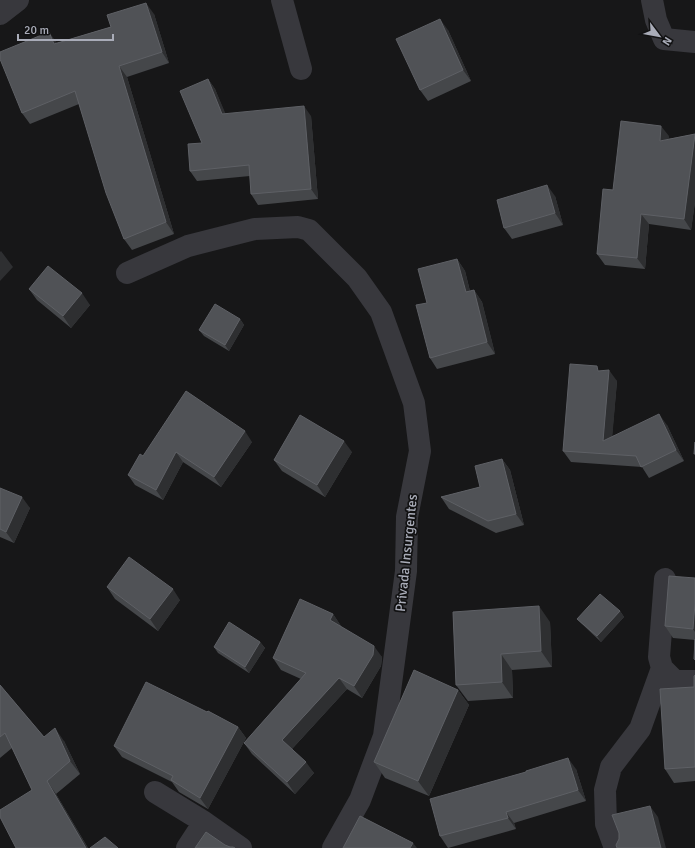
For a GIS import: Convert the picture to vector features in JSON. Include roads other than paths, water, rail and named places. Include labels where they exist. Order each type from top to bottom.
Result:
[{"type":"street","points":[[0,14],[18,0]]},
{"type":"street","points":[[282,0],[301,69]]},
{"type":"street","points":[[652,0],[656,20],[664,39],[695,42]]},
{"type":"street","name":"Privada Insurgentes","points":[[127,273],[188,246],[255,229],[298,227],[309,230],[357,278],[381,312],[414,402],[420,451],[407,517],[406,571],[384,736],[360,800],[333,848]]},
{"type":"street","points":[[614,848],[606,824],[605,790],[611,767],[640,729],[662,668],[660,657],[665,579]]},
{"type":"street","points":[[662,668],[675,681],[695,681]]},
{"type":"street","points":[[155,792],[204,822],[241,848]]},
{"type":"street","points":[[187,848],[204,822]]}]
